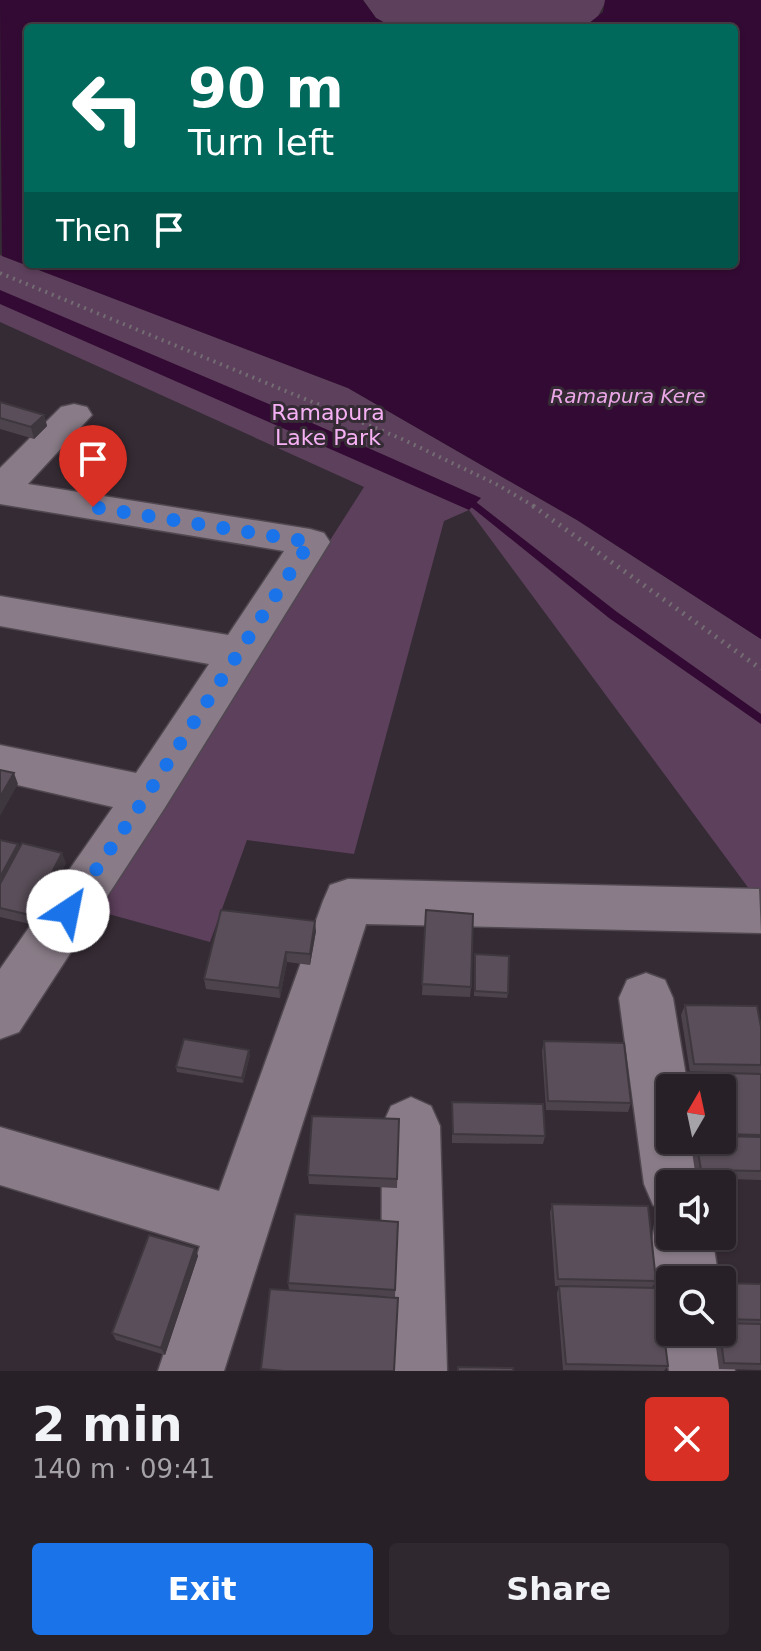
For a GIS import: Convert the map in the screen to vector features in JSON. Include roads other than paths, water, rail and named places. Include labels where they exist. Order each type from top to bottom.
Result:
[{"type":"street","points":[[0,491],[74,415]]},
{"type":"street","points":[[0,491],[310,542],[147,795],[18,953],[0,1014]]},
{"type":"street","points":[[0,611],[238,653]]},
{"type":"street","points":[[0,763],[147,795]]},
{"type":"street","points":[[191,1371],[348,901],[759,911]]},
{"type":"street","points":[[646,998],[672,1170]]},
{"type":"street","points":[[411,1126],[414,1371]]},
{"type":"street","points":[[0,1156],[237,1227]]},
{"type":"street","points":[[698,1346],[702,1371]]},
{"type":"water","name":"Ramapura Kere","points":[[0,0],[363,0],[376,18],[387,24],[24,24],[24,264],[2,256]]},
{"type":"water","name":"Ramapura Kere","points":[[605,0],[761,0],[761,639],[577,520],[348,388],[33,268],[738,268],[738,24],[588,24],[603,12]]},
{"type":"water","points":[[0,290],[481,498],[469,510],[0,304]]},
{"type":"waterway","points":[[462,499],[473,504],[613,615],[761,720]]},
{"type":"park label","name":"Ramapura Lake Park","points":[[328,424]]}]
